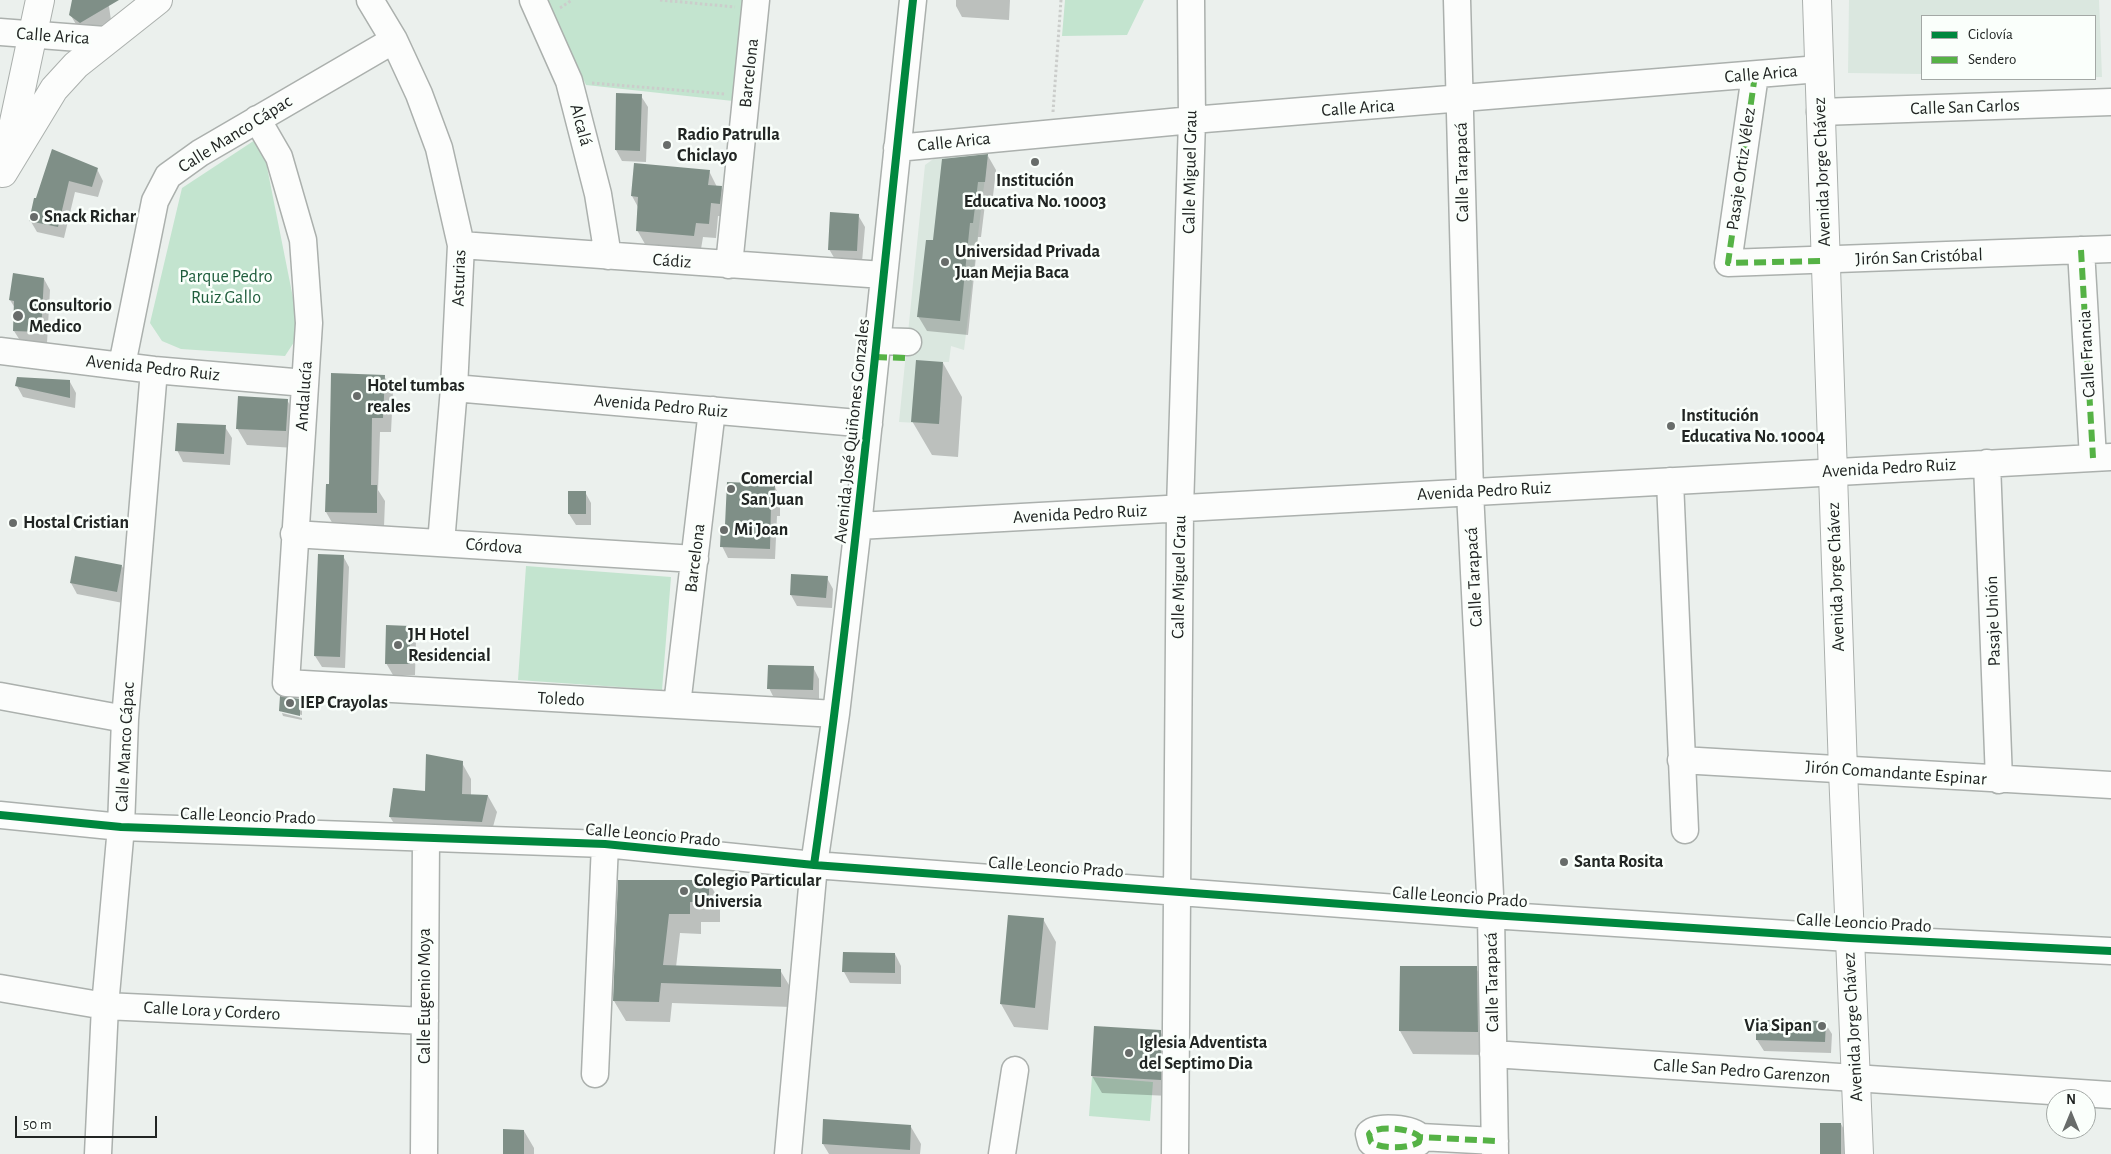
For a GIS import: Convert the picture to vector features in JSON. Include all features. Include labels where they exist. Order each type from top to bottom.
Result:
[{"type":"main road","points":[[2,178],[40,0]]},
{"type":"main road","points":[[2,178],[54,89],[76,65],[105,40],[158,0]]},
{"type":"main road","name":"Avenida Jorge Chávez","points":[[1817,0],[1832,471],[1859,1154]]},
{"type":"street","name":"Asturias","points":[[370,0],[394,40],[419,94],[439,148],[461,245],[454,388],[441,542]]},
{"type":"street","name":"Avenida José Quiñones Gonzales","points":[[788,1154],[814,865],[836,714],[858,526],[913,0]]},
{"type":"street","name":"Calle Miguel Grau","points":[[1175,1154],[1180,509],[1192,120],[1191,0]]},
{"type":"street","name":"Calle Tarapacá","points":[[1457,0],[1470,492],[1491,915],[1495,1147]]},
{"type":"street","name":"Barcelona","points":[[729,265],[748,4]]},
{"type":"street","name":"Alcalá","points":[[543,6],[569,81],[598,194],[608,256]]},
{"type":"street","name":"Calle Arica","points":[[0,32],[105,40]]},
{"type":"street","name":"Calle Manco Cápac","points":[[122,365],[155,201],[168,176],[184,162],[394,40]]},
{"type":"street","name":"Calle Arica","points":[[897,148],[1192,120],[1460,100],[1819,69]]},
{"type":"street","name":"Pasaje Ortiz Vélez","points":[[1728,263],[1755,75]]},
{"type":"street","name":"Calle San Carlos","points":[[1820,112],[2111,102]]},
{"type":"street","name":"Andalucía","points":[[257,119],[279,157],[303,240],[309,323],[294,534],[286,683]]},
{"type":"street","name":"Cádiz","points":[[461,245],[883,275]]},
{"type":"street","name":"Jirón San Cristóbal","points":[[1728,263],[2111,249]]},
{"type":"street","name":"Calle Francia","points":[[2081,250],[2102,457]]},
{"type":"street","points":[[876,349],[907,350]]},
{"type":"street","name":"Avenida Pedro Ruiz","points":[[0,351],[154,370],[305,383]]},
{"type":"street","name":"Calle Manco Cápac","points":[[98,1154],[105,1006],[121,827],[125,719],[154,370]]},
{"type":"street","name":"Avenida Pedro Ruiz","points":[[454,388],[869,424]]},
{"type":"street","name":"Barcelona","points":[[677,705],[712,410]]},
{"type":"street","name":"Avenida Pedro Ruiz","points":[[858,526],[2102,457]]},
{"type":"street","name":"Pasaje Unión","points":[[1987,463],[1999,780]]},
{"type":"street","points":[[1670,481],[1685,830]]},
{"type":"street","name":"Córdova","points":[[294,534],[441,542],[694,560]]},
{"type":"street","name":"Toledo","points":[[286,683],[836,714]]},
{"type":"street","points":[[0,696],[125,719]]},
{"type":"street","name":"Jirón Comandante Espinar","points":[[1681,760],[1999,780],[2111,785]]},
{"type":"street","name":"Calle Leoncio Prado","points":[[0,815],[121,827],[605,844],[814,865],[1491,915],[1849,938],[2111,951]]},
{"type":"street","name":"Calle Eugenio Moya","points":[[424,1154],[426,838]]},
{"type":"street","points":[[595,1074],[605,844]]},
{"type":"street","name":"Calle Lora y Cordero","points":[[0,988],[105,1006],[425,1021]]},
{"type":"street","name":"Calle San Pedro Garenzon","points":[[1494,1054],[2111,1095]]},
{"type":"street","points":[[1002,1154],[1015,1070]]},
{"type":"street","points":[[1420,1137],[1495,1147]]},
{"type":"path","points":[[543,6],[572,0]]},
{"type":"path","points":[[660,0],[748,4]]},
{"type":"path","points":[[1051,133],[1061,0]]},
{"type":"path","points":[[588,82],[731,94]]},
{"type":"shaded area","points":[[1849,0],[2099,0],[2102,77],[2096,77],[2096,15],[1921,15],[1921,74],[1848,73]]},
{"type":"shaded area","name":"Universidad Privada Juan Mejia Baca","points":[[988,153],[964,350],[951,346],[949,362],[943,362],[939,424],[899,422],[925,165],[936,157]]},
{"type":"green space","points":[[545,0],[744,0],[733,101],[586,85]]},
{"type":"green space","points":[[1065,0],[1144,0],[1127,35],[1062,36]]},
{"type":"green space","name":"Parque Pedro Ruiz Gallo","points":[[255,140],[264,152],[300,333],[285,356],[181,349],[162,341],[150,323],[182,188]]},
{"type":"green space","points":[[526,566],[671,577],[662,690],[518,680]]},
{"type":"green space","points":[[1092,1077],[1153,1082],[1150,1121],[1089,1116]]},
{"type":"building","points":[[72,0],[119,0],[80,23],[69,15]]},
{"type":"building","points":[[616,93],[642,94],[640,151],[615,150]]},
{"type":"building","points":[[52,149],[98,168],[92,187],[69,181],[58,227],[29,221],[34,198],[36,198]]},
{"type":"building","points":[[988,154],[985,182],[978,182],[973,223],[970,223],[960,321],[917,317],[926,240],[933,240],[942,159]]},
{"type":"building","points":[[634,163],[710,170],[708,185],[722,186],[720,204],[711,203],[709,224],[696,223],[694,236],[636,231],[638,197],[631,196]]},
{"type":"building","points":[[830,212],[859,214],[857,251],[828,250]]},
{"type":"building","points":[[13,273],[44,278],[41,332],[13,331],[14,301],[9,300]]},
{"type":"building","points":[[916,360],[943,362],[939,424],[911,422]]},
{"type":"building","points":[[331,373],[385,375],[383,418],[372,418],[371,485],[377,485],[377,513],[325,512],[326,484],[329,484]]},
{"type":"building","points":[[17,377],[70,380],[70,398],[15,386]]},
{"type":"building","points":[[238,396],[288,399],[286,431],[236,429]]},
{"type":"building","points":[[177,423],[226,425],[224,454],[175,451]]},
{"type":"building","points":[[727,482],[775,484],[774,505],[771,505],[770,549],[720,547],[721,525],[725,525]]},
{"type":"building","points":[[568,491],[586,491],[586,514],[568,514]]},
{"type":"building","points":[[318,554],[344,555],[340,657],[314,656]]},
{"type":"building","points":[[75,556],[122,565],[117,592],[70,583]]},
{"type":"building","points":[[791,574],[828,576],[826,598],[790,595]]},
{"type":"building","name":"JH Hotel Residencial","points":[[386,625],[410,626],[410,664],[385,664]]},
{"type":"building","points":[[768,665],[814,666],[813,690],[767,689]]},
{"type":"building","name":"IEP Crayolas","points":[[280,696],[300,699],[300,716],[279,711]]},
{"type":"building","points":[[426,754],[463,761],[462,794],[488,795],[482,822],[389,817],[393,788],[425,791]]},
{"type":"building","points":[[618,880],[709,880],[709,902],[690,902],[690,914],[669,914],[663,965],[781,969],[781,987],[661,983],[659,1002],[613,1001]]},
{"type":"building","points":[[1008,915],[1044,918],[1035,1008],[1000,1004]]},
{"type":"building","points":[[843,952],[895,953],[895,973],[842,972]]},
{"type":"building","points":[[1400,966],[1477,966],[1478,1032],[1399,1031]]},
{"type":"building","points":[[1756,1020],[1826,1021],[1825,1042],[1756,1040]]},
{"type":"building","name":"Iglesia Adventista del Septimo Dia","points":[[1094,1026],[1161,1030],[1161,1080],[1091,1076]]},
{"type":"building","points":[[823,1119],[911,1125],[910,1150],[822,1144]]},
{"type":"building","points":[[1820,1123],[1841,1123],[1841,1154],[1820,1154]]},
{"type":"building","points":[[503,1129],[524,1130],[524,1154],[503,1154]]},
{"type":"marked path","points":[[1755,75],[1728,263],[1825,261]]},
{"type":"marked path","points":[[2081,250],[2093,458]]},
{"type":"marked path","points":[[875,357],[906,358]]},
{"type":"marked path","points":[[1420,1137],[1419,1142],[1409,1146],[1388,1147],[1371,1142],[1369,1134],[1379,1129],[1394,1129],[1410,1131],[1420,1137],[1495,1141]]},
{"type":"cycle path","points":[[814,865],[855,541],[913,0]]},
{"type":"cycle path","points":[[0,815],[121,827],[605,844],[814,865],[1491,915],[1849,938],[2111,951]]},
{"type":"place","name":"Radio Patrulla Chiclayo","points":[[667,145]]},
{"type":"place","name":"Institución Educativa No. 10003","points":[[1035,162]]},
{"type":"place","name":"Snack Richar","points":[[34,217]]},
{"type":"place","name":"Universidad Privada Juan Mejia Baca","points":[[945,262]]},
{"type":"place","name":"Consultorio Medico","points":[[18,316]]},
{"type":"place","name":"Hotel tumbas reales","points":[[357,396]]},
{"type":"place","name":"Institución Educativa No. 10004","points":[[1671,426]]},
{"type":"place","name":"Comercial San Juan","points":[[731,489]]},
{"type":"place","name":"Hostal Cristian","points":[[13,523]]},
{"type":"place","name":"Mi Joan","points":[[724,530]]},
{"type":"place","name":"JH Hotel Residencial","points":[[398,645]]},
{"type":"place","name":"IEP Crayolas","points":[[290,703]]},
{"type":"place","name":"Santa Rosita","points":[[1564,862]]},
{"type":"place","name":"Colegio Particular Universia","points":[[684,891]]},
{"type":"place","name":"Via Sipan","points":[[1822,1026]]},
{"type":"place","name":"Iglesia Adventista del Septimo Dia","points":[[1129,1053]]}]
